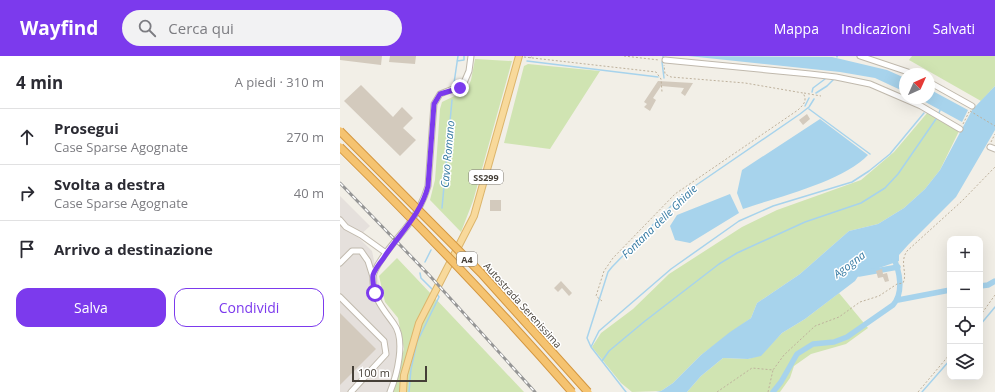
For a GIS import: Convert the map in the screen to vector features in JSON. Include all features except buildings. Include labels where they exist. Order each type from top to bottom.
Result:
[{"type":"highway","name":"Autostrada Serenissima","points":[[340,131],[481,273],[588,392]]},
{"type":"highway","name":"Autostrada Serenissima","points":[[340,147],[466,275],[572,392]]},
{"type":"main road","name":"SS299","points":[[403,392],[404,375],[413,338],[434,291],[474,216],[519,56]]},
{"type":"street","points":[[372,277],[386,253],[408,225],[425,196],[428,186],[432,112],[436,99],[440,94],[463,85],[469,71],[471,56]]},
{"type":"street","points":[[860,56],[899,69]]},
{"type":"street","points":[[664,60],[817,75],[870,84],[921,106],[960,129]]},
{"type":"street","points":[[935,85],[972,106]]},
{"type":"street","points":[[340,220],[352,231],[361,235],[386,253]]},
{"type":"street","points":[[340,263],[352,251],[361,251],[368,261],[375,293],[380,304],[395,325],[399,335],[397,375],[390,392]]},
{"type":"street","points":[[340,297],[384,341],[386,354],[351,392]]},
{"type":"path","points":[[519,56],[656,72],[661,79],[662,92]]},
{"type":"path","points":[[529,58],[533,56]]},
{"type":"path","points":[[624,56],[664,60],[665,74],[671,77],[746,83],[821,96]]},
{"type":"path","points":[[602,300],[596,296],[604,271],[613,258],[675,194],[798,110],[805,102],[806,98],[803,93]]},
{"type":"path","points":[[960,129],[970,111],[995,126]]},
{"type":"path","points":[[993,148],[988,146],[995,134]]},
{"type":"path","points":[[768,392],[774,370],[784,355],[816,326],[839,317],[853,305],[879,296],[897,284],[903,283],[905,280],[903,261],[907,251],[962,201],[995,167]]},
{"type":"path","points":[[983,312],[995,295]]},
{"type":"path","points":[[918,392],[947,358]]},
{"type":"path","points":[[717,392],[752,368],[774,370]]},
{"type":"shaded area","points":[[340,196],[370,226],[358,237],[372,251],[383,303],[397,326],[397,376],[391,392],[340,392]]},
{"type":"green space","points":[[912,56],[995,56],[995,86],[981,101],[935,75],[935,68],[923,68],[909,60]]},
{"type":"green space","points":[[475,59],[512,61],[473,201],[461,232],[430,200],[435,180],[440,109],[442,102],[467,90],[471,80]]},
{"type":"green space","points":[[528,64],[600,71],[550,149],[504,143],[524,66]]},
{"type":"green space","points":[[928,112],[959,131],[940,170],[925,189],[904,208],[878,224],[849,231],[800,274],[757,303],[751,318],[701,355],[673,383],[661,391],[632,392],[621,383],[592,347],[601,333],[633,309],[669,274],[742,227],[777,210],[861,180],[894,152]]},
{"type":"green space","points":[[397,258],[524,392],[391,392],[404,349],[398,318],[385,302],[379,276]]},
{"type":"green space","points":[[839,293],[868,328],[846,344],[811,354],[794,366],[790,378],[780,392],[687,392],[701,376],[723,358],[748,359],[761,355],[782,333],[805,319]]},
{"type":"water","points":[[688,56],[832,57],[887,70],[899,75],[899,89],[875,78],[840,72]]},
{"type":"water","name":"Agogna","points":[[995,86],[995,130],[956,197],[899,255],[899,261],[859,275],[855,281],[805,319],[782,333],[761,356],[748,359],[723,358],[701,376],[687,392],[656,392],[661,391],[673,383],[701,355],[730,332],[751,318],[757,303],[800,274],[849,231],[878,224],[904,208],[925,189],[940,170],[972,110]]},
{"type":"water","points":[[935,92],[968,110],[962,122],[929,104],[935,104]]},
{"type":"water","points":[[820,119],[868,155],[843,173],[827,180],[743,209],[737,193],[742,170]]},
{"type":"water","points":[[730,194],[739,213],[690,243],[675,240],[670,226],[677,215]]},
{"type":"waterway","name":"Cavo Romano","points":[[454,83],[458,56]]},
{"type":"waterway","points":[[457,61],[464,60],[464,56]]},
{"type":"waterway","points":[[527,61],[658,77]]},
{"type":"waterway","points":[[662,62],[664,78]]},
{"type":"waterway","points":[[812,92],[813,88],[825,79]]},
{"type":"waterway","name":"Fontana delle Ghiaie","points":[[816,93],[827,86],[834,79]]},
{"type":"waterway","points":[[805,106],[809,98]]},
{"type":"waterway","name":"Fontana delle Ghiaie","points":[[626,392],[591,347],[587,338],[608,272],[677,200],[692,188],[800,114],[809,107],[814,99]]},
{"type":"waterway","name":"Cavo Romano","points":[[442,208],[452,100]]},
{"type":"waterway","points":[[938,115],[941,108]]},
{"type":"waterway","points":[[809,109],[870,154]]},
{"type":"waterway","points":[[591,347],[599,331],[671,269],[739,221],[773,206],[852,182],[869,171],[890,154],[924,113]]},
{"type":"waterway","points":[[602,361],[609,351],[645,321],[719,264],[737,253],[805,222],[861,203],[885,188],[898,174],[936,119]]},
{"type":"waterway","name":"Cavo Romano","points":[[425,262],[431,250]]},
{"type":"waterway","points":[[773,392],[781,382],[797,354],[813,344],[834,342],[847,337],[893,305],[899,294],[900,288],[898,269],[893,257]]},
{"type":"waterway","points":[[859,274],[898,267]]},
{"type":"waterway","name":"Cavo Romano","points":[[420,273],[421,278],[433,290]]},
{"type":"waterway","points":[[983,286],[988,285],[995,281]]},
{"type":"waterway","points":[[898,300],[947,291]]},
{"type":"waterway","name":"Cavo Romano","points":[[409,392],[411,369],[417,342],[439,297],[437,294]]},
{"type":"waterway","points":[[983,321],[995,307]]},
{"type":"waterway","points":[[922,392],[947,363]]},
{"type":"railway","points":[[340,183],[430,276],[535,392]]},
{"type":"route","points":[[375,293],[372,277],[375,271],[392,245],[408,225],[425,196],[428,186],[432,112],[436,99],[440,94],[446,91],[460,88]]}]
